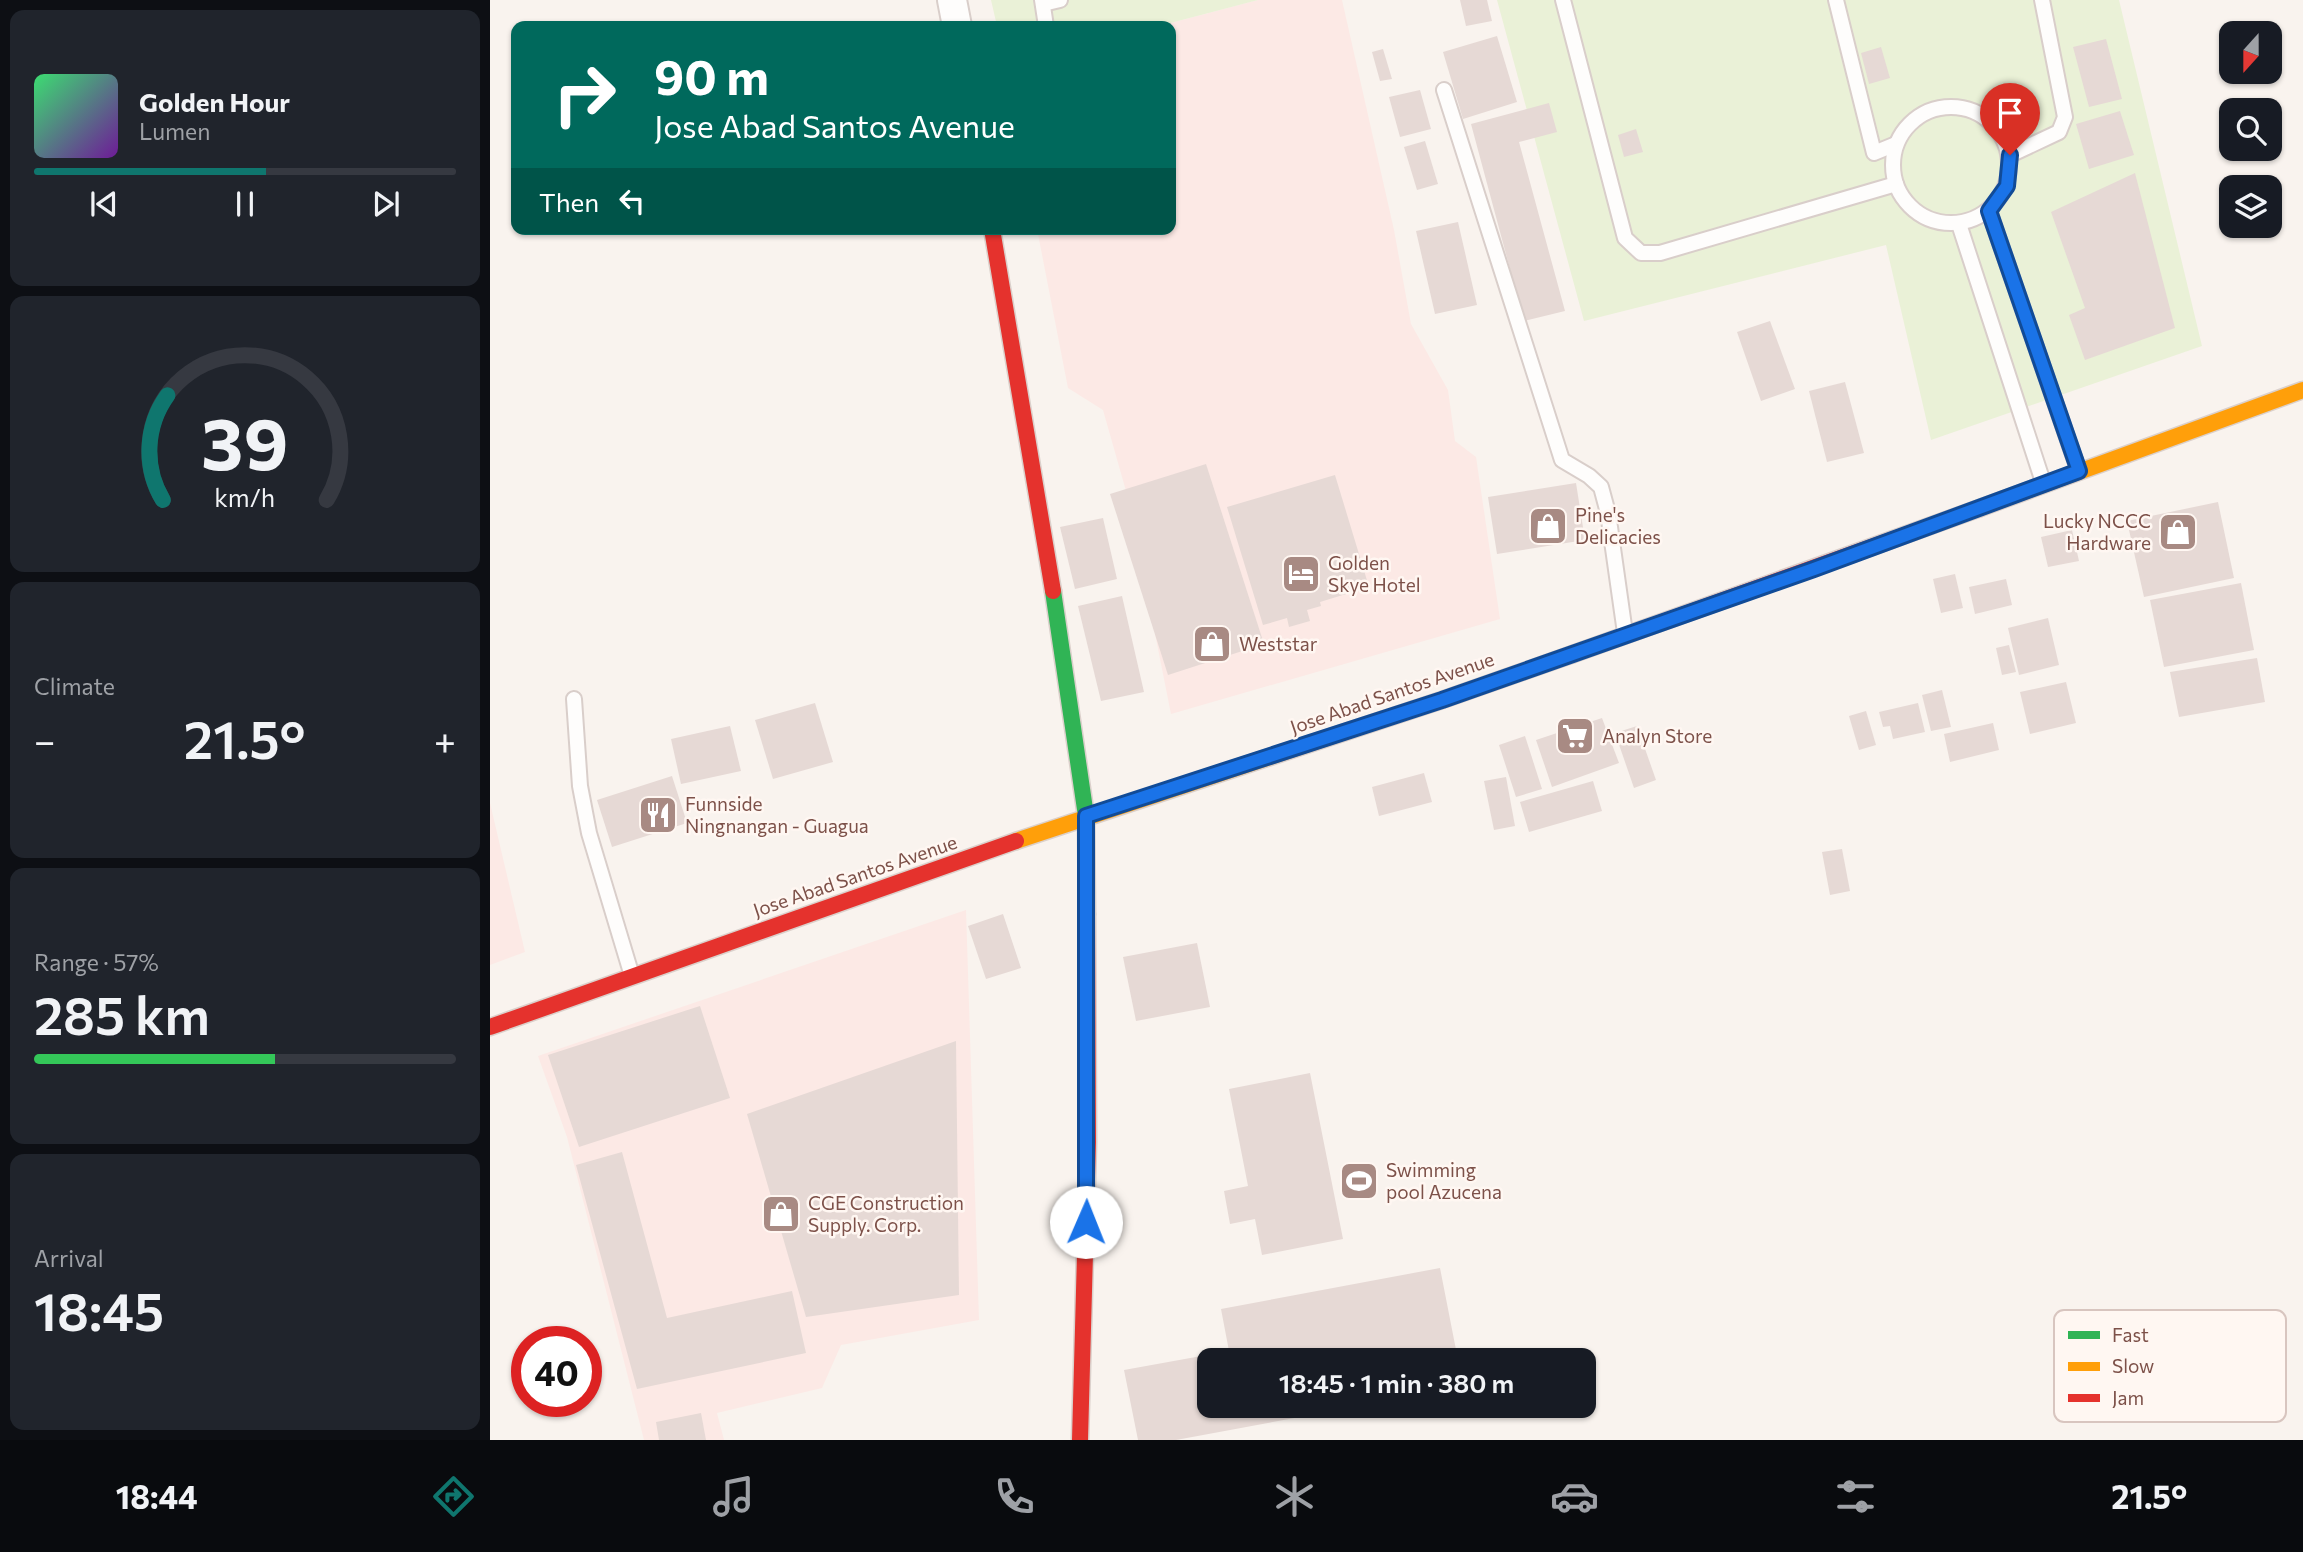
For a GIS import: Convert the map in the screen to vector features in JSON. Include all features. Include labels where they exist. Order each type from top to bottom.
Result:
[{"type":"main road","points":[[993,235],[1046,541],[1086,816],[1088,1142],[1080,1440]]},
{"type":"main road","name":"Jose Abad Santos Avenue","points":[[490,1027],[1086,816],[1442,700],[1814,569],[2303,390]]},
{"type":"street","points":[[952,0],[956,21]]},
{"type":"lane","points":[[1045,21],[1042,2],[1060,0]]},
{"type":"lane","points":[[1563,0],[1625,238],[1641,253],[1660,253],[1896,184]]},
{"type":"lane","points":[[1836,0],[1874,153],[1896,144]]},
{"type":"lane","points":[[2010,155],[2059,132],[2065,117],[2042,0]]},
{"type":"lane","points":[[1444,90],[1562,460],[1589,476],[1601,487],[1608,513],[1626,634]]},
{"type":"lane","points":[[1946,107],[1968,108],[1987,118],[2002,134],[2010,155],[2007,186],[1989,211],[1959,223],[1943,223],[1921,215],[1903,198],[1896,184],[1893,164],[1896,144],[1908,126],[1925,113],[1946,107]]},
{"type":"lane","points":[[1989,211],[2079,471]]},
{"type":"lane","points":[[1959,223],[2043,483]]},
{"type":"lane","points":[[574,699],[580,786],[589,833],[633,977]]},
{"type":"shaded area","points":[[1258,0],[1342,0],[1394,230],[1411,324],[1448,390],[1455,441],[1476,457],[1500,619],[1171,714],[1128,498],[1103,410],[1068,388],[1038,235],[1176,235],[1176,22]]},
{"type":"shaded area","points":[[490,803],[525,952],[490,965]]},
{"type":"shaded area","name":"CGE Construction Supply. Corp.","points":[[966,910],[979,1320],[841,1345],[822,1388],[717,1413],[724,1440],[644,1440],[567,1137],[538,1056]]},
{"type":"green space","points":[[991,0],[1258,0],[1176,22],[996,21]]},
{"type":"green space","points":[[1497,0],[2119,0],[2202,346],[1931,440],[1886,245],[1584,321]]},
{"type":"building","points":[[1460,0],[1487,0],[1492,21],[1466,26]]},
{"type":"building","points":[[1497,36],[1517,102],[1463,119],[1443,52]]},
{"type":"building","points":[[2106,39],[2122,99],[2089,107],[2073,47]]},
{"type":"building","points":[[1881,47],[1890,78],[1869,84],[1861,53]]},
{"type":"building","points":[[1383,49],[1392,79],[1380,81],[1372,52]]},
{"type":"building","points":[[1420,90],[1431,129],[1400,137],[1389,97]]},
{"type":"building","points":[[1549,103],[1557,132],[1519,142],[1565,311],[1524,321],[1471,124]]},
{"type":"building","points":[[2120,111],[2134,155],[2089,169],[2076,124]]},
{"type":"building","points":[[1636,129],[1643,152],[1624,157],[1618,135]]},
{"type":"building","points":[[1425,141],[1438,184],[1417,190],[1404,147]]},
{"type":"building","points":[[2135,173],[2175,328],[2085,360],[2069,315],[2085,308],[2051,212]]},
{"type":"building","points":[[1458,222],[1477,305],[1435,314],[1416,231]]},
{"type":"building","points":[[1770,321],[1795,389],[1761,401],[1737,332]]},
{"type":"building","points":[[1845,382],[1864,453],[1827,462],[1809,391]]},
{"type":"building","points":[[1206,464],[1264,644],[1168,675],[1110,494]]},
{"type":"building","points":[[1335,475],[1369,587],[1320,602],[1321,606],[1307,610],[1310,621],[1289,627],[1287,618],[1263,625],[1227,507]]},
{"type":"building","points":[[1576,483],[1585,540],[1497,554],[1488,497]]},
{"type":"building","points":[[2218,502],[2234,578],[2144,597],[2127,521]]},
{"type":"building","points":[[1103,518],[1117,579],[1075,589],[1060,527]]},
{"type":"building","points":[[2072,530],[2079,561],[2048,567],[2041,537]]},
{"type":"building","points":[[1955,574],[1963,608],[1941,613],[1933,579]]},
{"type":"building","points":[[2006,579],[2012,605],[1975,614],[1969,587]]},
{"type":"building","points":[[2241,583],[2254,650],[2164,667],[2150,600]]},
{"type":"building","points":[[1122,596],[1144,692],[1101,701],[1078,606]]},
{"type":"building","points":[[2048,618],[2059,665],[2019,675],[2008,628]]},
{"type":"building","points":[[2009,645],[2016,672],[2002,675],[1996,648]]},
{"type":"building","points":[[2257,658],[2265,702],[2179,717],[2170,672]]},
{"type":"building","points":[[2066,682],[2076,723],[2030,734],[2020,692]]},
{"type":"building","points":[[1942,690],[1951,727],[1931,731],[1922,695]]},
{"type":"building","points":[[815,703],[833,762],[773,779],[755,720]]},
{"type":"building","points":[[1918,703],[1925,732],[1893,739],[1890,726],[1883,727],[1879,712]]},
{"type":"building","points":[[1866,711],[1876,745],[1859,750],[1849,716]]},
{"type":"building","points":[[1602,718],[1619,763],[1552,787],[1536,740]]},
{"type":"building","points":[[1993,723],[1999,750],[1950,762],[1944,734]]},
{"type":"building","points":[[730,726],[741,771],[681,784],[671,739]]},
{"type":"building","points":[[1637,726],[1656,780],[1634,788],[1615,733]]},
{"type":"building","points":[[1525,736],[1542,789],[1516,797],[1499,745]]},
{"type":"building","points":[[1424,773],[1432,802],[1379,816],[1372,787]]},
{"type":"building","points":[[672,776],[687,823],[612,847],[597,800]]},
{"type":"building","points":[[1506,777],[1515,826],[1494,830],[1484,781]]},
{"type":"building","points":[[1593,781],[1602,811],[1529,832],[1520,802]]},
{"type":"building","points":[[1842,849],[1850,891],[1830,895],[1822,852]]},
{"type":"building","points":[[1003,914],[1021,968],[986,979],[968,926]]},
{"type":"building","points":[[1197,943],[1210,1007],[1136,1021],[1123,957]]},
{"type":"building","points":[[700,1006],[730,1098],[579,1147],[548,1055]]},
{"type":"building","points":[[956,1041],[959,1295],[806,1317],[747,1114]]},
{"type":"building","points":[[1310,1073],[1343,1239],[1262,1255],[1255,1219],[1230,1224],[1224,1191],[1248,1186],[1229,1089]]},
{"type":"building","points":[[622,1152],[667,1318],[792,1291],[806,1353],[637,1389],[576,1165]]},
{"type":"building","points":[[1440,1268],[1456,1348],[1228,1348],[1221,1309]]},
{"type":"building","points":[[1197,1357],[1197,1418],[1295,1418],[1176,1440],[1138,1440],[1124,1370]]},
{"type":"building","points":[[701,1413],[706,1440],[659,1440],[656,1422]]},
{"type":"traffic: fast","points":[[1053,591],[1086,816],[1087,914]]},
{"type":"traffic: slow","points":[[1980,508],[2303,390]]},
{"type":"traffic: slow","points":[[1016,841],[1573,654]]},
{"type":"traffic: jam","points":[[993,235],[1053,591]]},
{"type":"traffic: jam","points":[[1573,654],[1980,508]]},
{"type":"traffic: jam","points":[[490,1027],[1016,841]]},
{"type":"traffic: jam","points":[[1080,1440],[1088,1142],[1087,914]]},
{"type":"place","name":"Pine's Delicacies","points":[[1548,526]]},
{"type":"place","name":"Lucky NCCC Hardware","points":[[2178,532]]},
{"type":"place","name":"Golden Skye Hotel","points":[[1301,574]]},
{"type":"place","name":"Weststar","points":[[1212,644]]},
{"type":"place","name":"Analyn Store","points":[[1575,736]]},
{"type":"place","name":"Funnside Ningnangan - Guagua","points":[[658,815]]},
{"type":"place","name":"Swimming pool Azucena","points":[[1359,1181]]},
{"type":"place","name":"CGE Construction Supply. Corp.","points":[[781,1214]]},
{"type":"route","points":[[1086,1222],[1086,816],[1442,700],[1814,569],[2079,471],[1989,211],[2007,186],[2010,155]]}]
